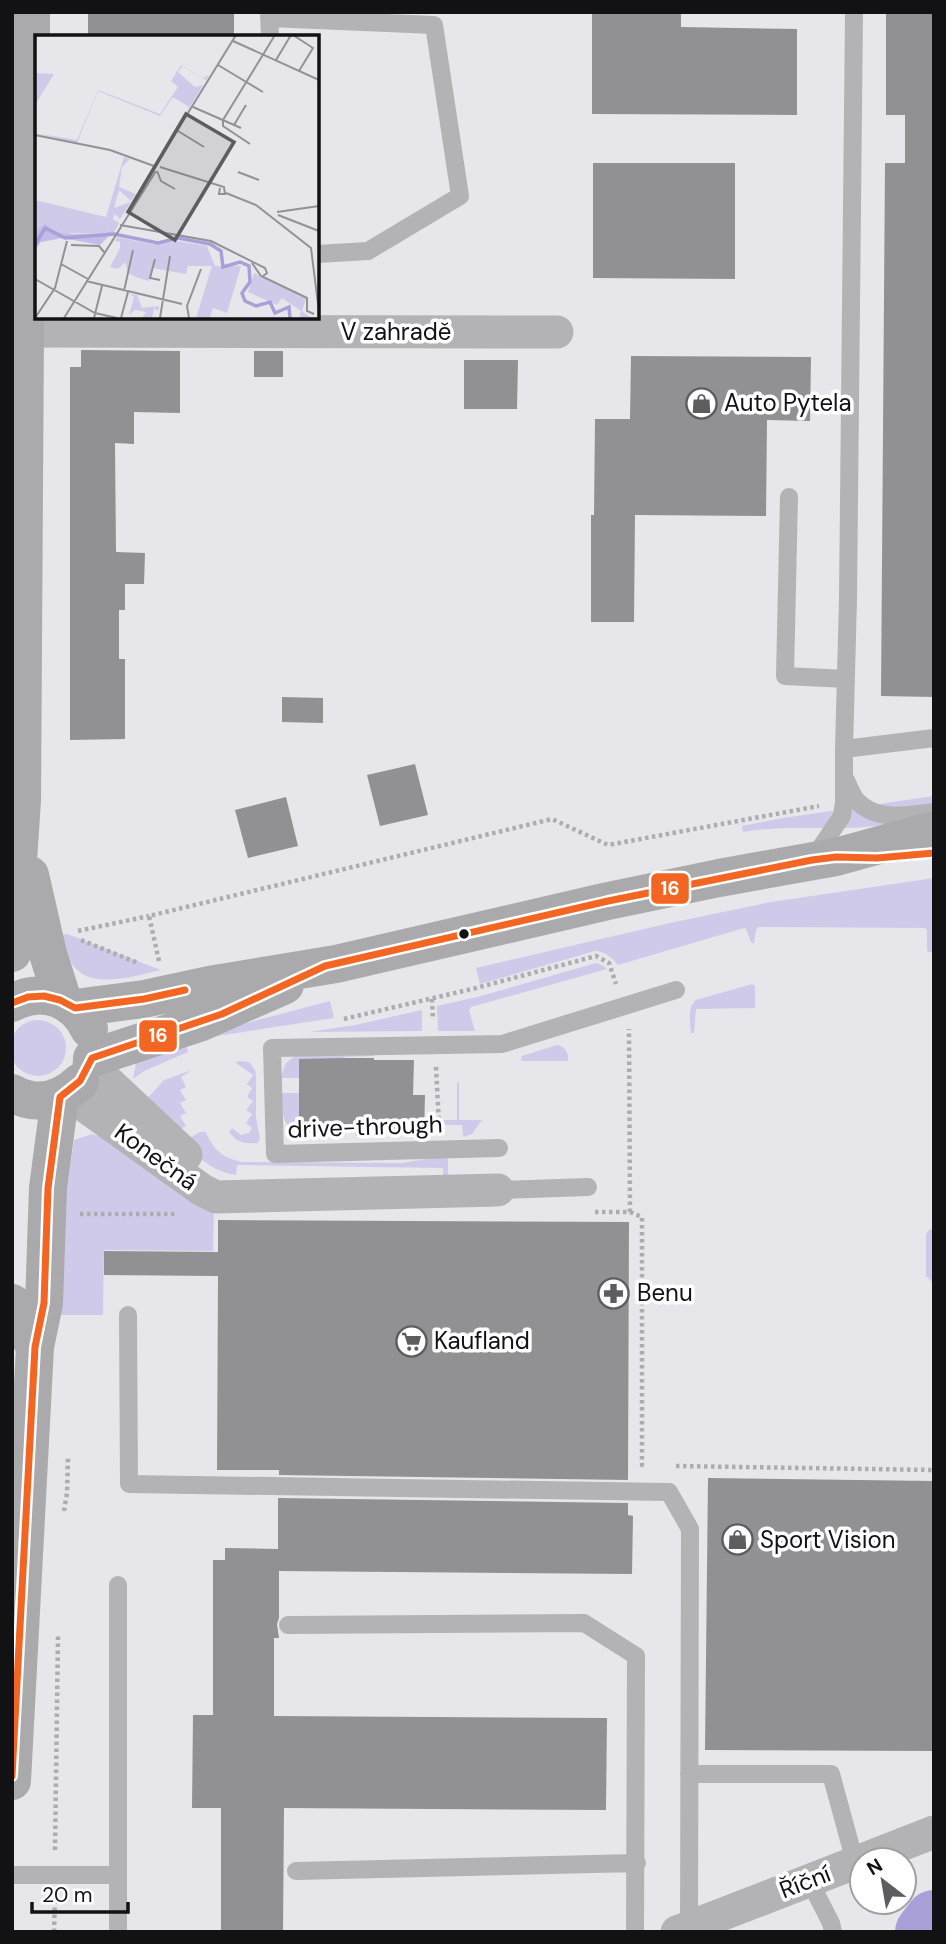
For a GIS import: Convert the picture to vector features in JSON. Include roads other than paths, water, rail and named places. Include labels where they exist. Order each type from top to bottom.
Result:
[{"type":"street","points":[[12,953],[18,817],[19,412],[25,331],[22,112],[31,12]]},
{"type":"street","name":"V zahradě","points":[[25,331],[557,332]]},
{"type":"street","points":[[18,817],[48,954],[69,1005]]},
{"type":"street","points":[[69,1005],[144,999],[209,985],[325,966],[608,901],[824,858],[934,831]]},
{"type":"street","points":[[824,858],[877,858],[934,853]]},
{"type":"street","points":[[12,1093],[28,1100],[39,1101],[77,1078],[325,966]]},
{"type":"street","points":[[12,1003],[27,997],[52,996],[69,1005],[84,1019],[92,1044],[77,1078],[50,1167],[44,1303],[24,1339]]},
{"type":"street","name":"Konečná","points":[[77,1078],[202,1190],[216,1197],[498,1189]]},
{"type":"street","points":[[12,1303],[24,1339],[12,1781]]},
{"type":"street","name":"Říční","points":[[898,1846],[934,1832]]},
{"type":"street","name":"Říční","points":[[683,1929],[848,1866]]},
{"type":"lane","points":[[824,858],[842,816],[844,802],[854,12]]},
{"type":"lane","points":[[270,35],[269,15],[434,25],[460,196],[368,251],[318,254]]},
{"type":"lane","points":[[789,497],[785,676],[846,679]]},
{"type":"lane","points":[[844,748],[934,738]]},
{"type":"lane","points":[[844,777],[856,800],[870,810],[893,817],[934,812]]},
{"type":"lane","name":"drive-through","points":[[499,1148],[275,1154],[272,1048],[502,1044],[676,990]]},
{"type":"lane","points":[[498,1189],[588,1187]]},
{"type":"lane","points":[[128,1315],[129,1485],[669,1492],[690,1530],[689,1774],[683,1929]]},
{"type":"lane","points":[[118,1585],[118,1932]]},
{"type":"lane","points":[[288,1625],[584,1623],[636,1656],[635,1932]]},
{"type":"lane","points":[[689,1774],[831,1774],[850,1846]]},
{"type":"lane","points":[[296,1871],[636,1863]]},
{"type":"lane","points":[[12,1875],[117,1875]]},
{"type":"lane","points":[[809,1880],[833,1932]]},
{"type":"waterway","points":[[924,1932],[934,1919]]},
{"type":"place","name":"Auto Pytela","points":[[701,403]]},
{"type":"place","name":"Benu","points":[[614,1293]]},
{"type":"place","name":"Kaufland","points":[[411,1341]]},
{"type":"place","name":"Sport Vision","points":[[737,1540]]}]
